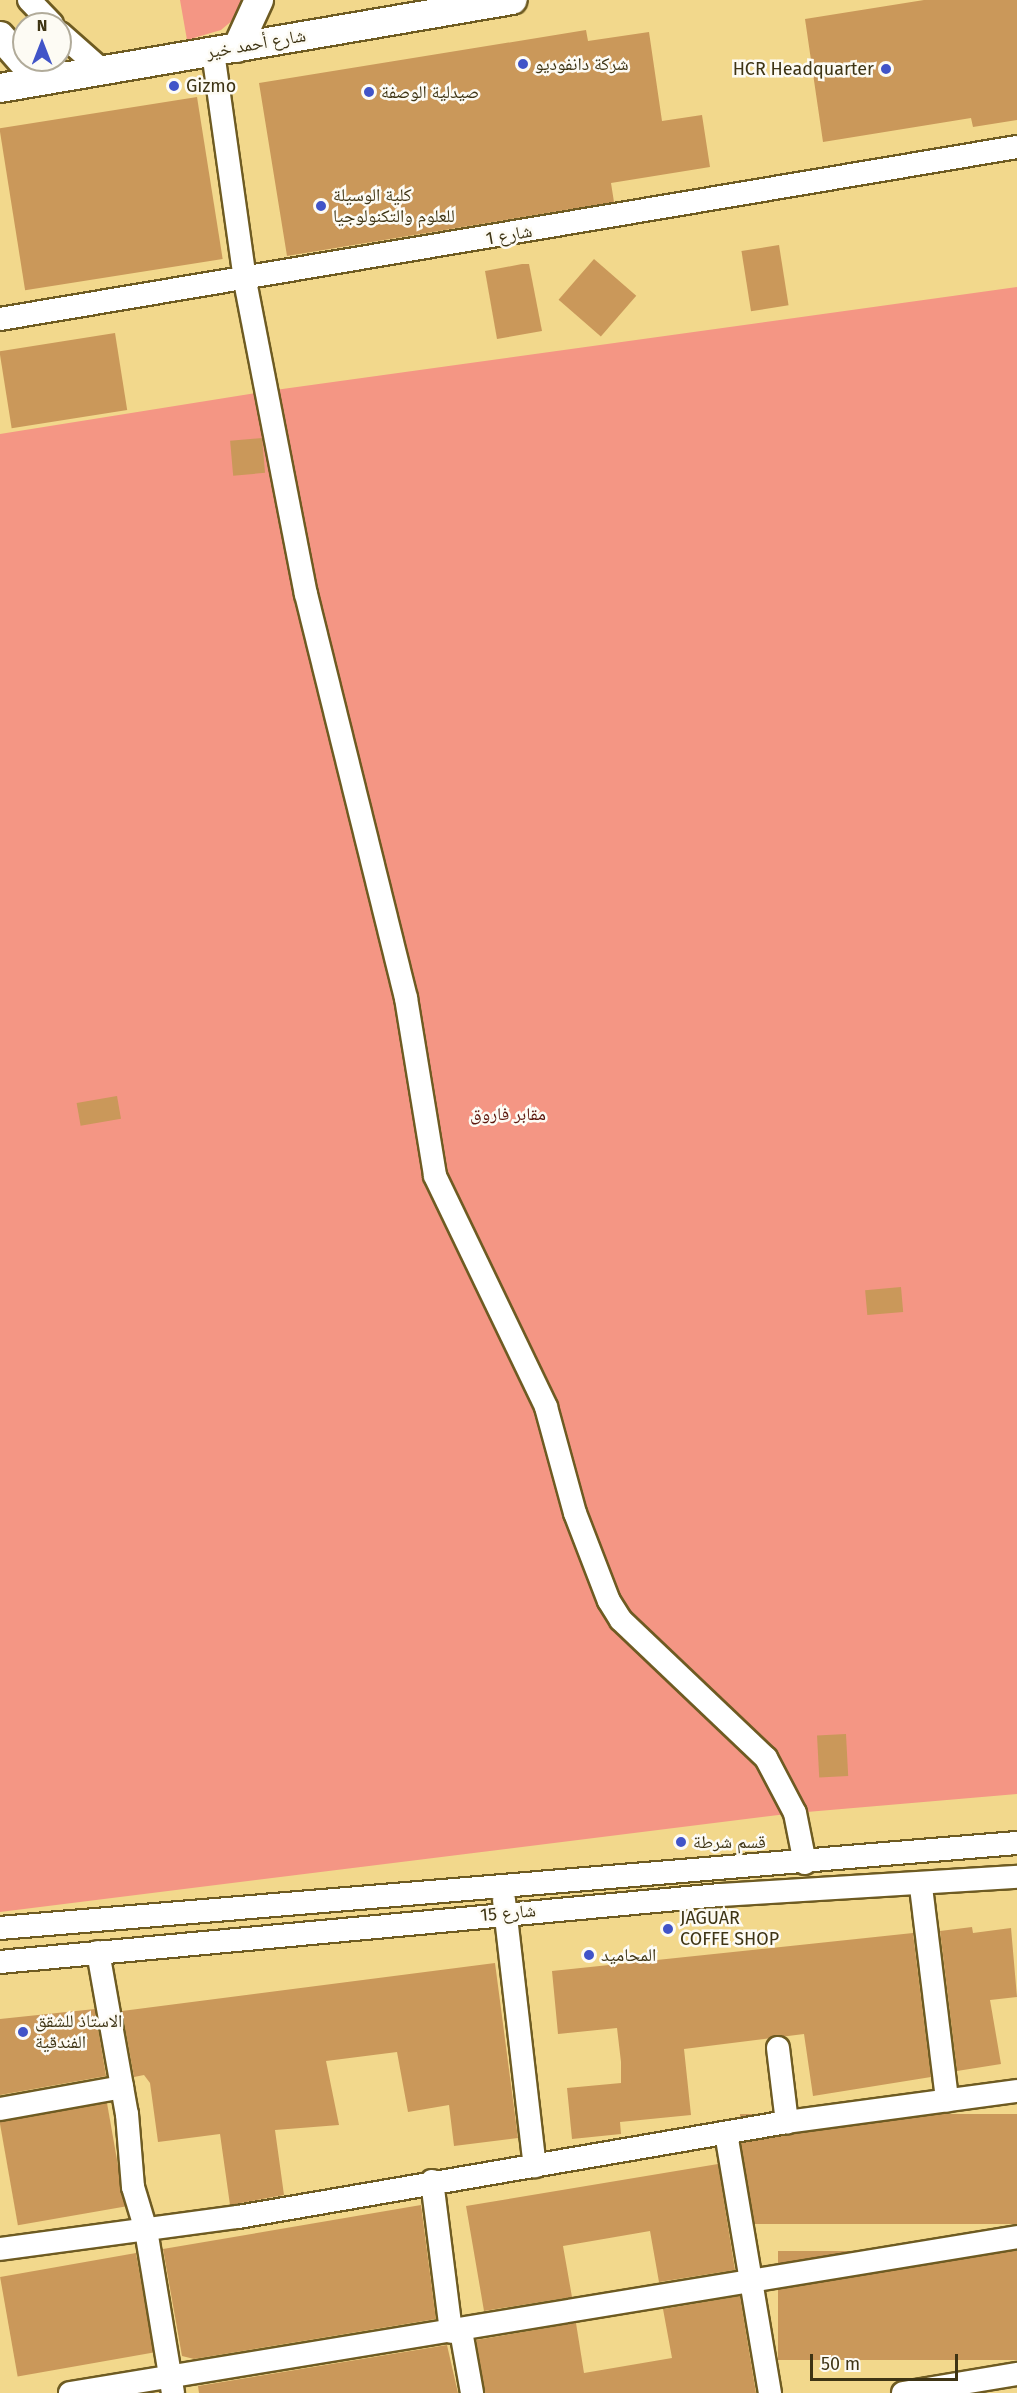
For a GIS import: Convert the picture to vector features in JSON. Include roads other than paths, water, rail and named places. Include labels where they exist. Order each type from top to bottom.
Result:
[{"type":"main road","points":[[225,50],[259,0]]},
{"type":"main road","name":"شارع أحمد خير","points":[[0,88],[513,0]]},
{"type":"main road","points":[[0,36],[29,69],[93,73]]},
{"type":"street","points":[[29,0],[40,12]]},
{"type":"street","points":[[72,48],[93,73]]},
{"type":"street","points":[[225,50],[245,281],[306,594],[406,998],[438,1184],[546,1407],[575,1513],[609,1601],[621,1620],[766,1758],[795,1813],[805,1863]]},
{"type":"street","name":"شارع 1","points":[[0,319],[245,281],[1017,147]]},
{"type":"street","name":"شارع 15","points":[[0,1928],[502,1884],[805,1863],[1017,1843]]},
{"type":"street","name":"شارع 15","points":[[0,1962],[506,1913],[731,1894],[921,1887],[1017,1877]]},
{"type":"street","points":[[502,1884],[536,2166]]},
{"type":"street","points":[[921,1887],[947,2100]]},
{"type":"street","points":[[98,1952],[122,2087],[133,2187],[146,2230],[171,2386]]},
{"type":"street","points":[[778,2048],[788,2122]]},
{"type":"street","points":[[0,2109],[122,2087]]},
{"type":"street","points":[[0,2249],[146,2230],[788,2122],[1017,2091]]},
{"type":"street","points":[[726,2133],[770,2393]]},
{"type":"street","points":[[432,2181],[456,2331],[472,2393]]},
{"type":"street","points":[[70,2393],[171,2386],[456,2331],[1017,2237]]},
{"type":"street","points":[[903,2393],[1017,2374]]},
{"type":"place","name":"شركة دانفوديو","points":[[523,64]]},
{"type":"place","name":"HCR Headquarter","points":[[886,69]]},
{"type":"place","name":"Gizmo","points":[[174,86]]},
{"type":"place","name":"صيدلية الوصفة","points":[[369,92]]},
{"type":"place","name":"كلية الوسيلة للعلوم والتكنولوجيا","points":[[321,206]]},
{"type":"place","name":"قسم شرطة","points":[[681,1842]]},
{"type":"place","name":"JAGUAR COFFE SHOP","points":[[668,1929]]},
{"type":"place","name":"المحاميد","points":[[589,1955]]},
{"type":"place","name":"الاستاذ للشقق الفندقية","points":[[23,2032]]},
{"type":"park label","name":"مقابر فاروق","points":[[508,1114]]}]
